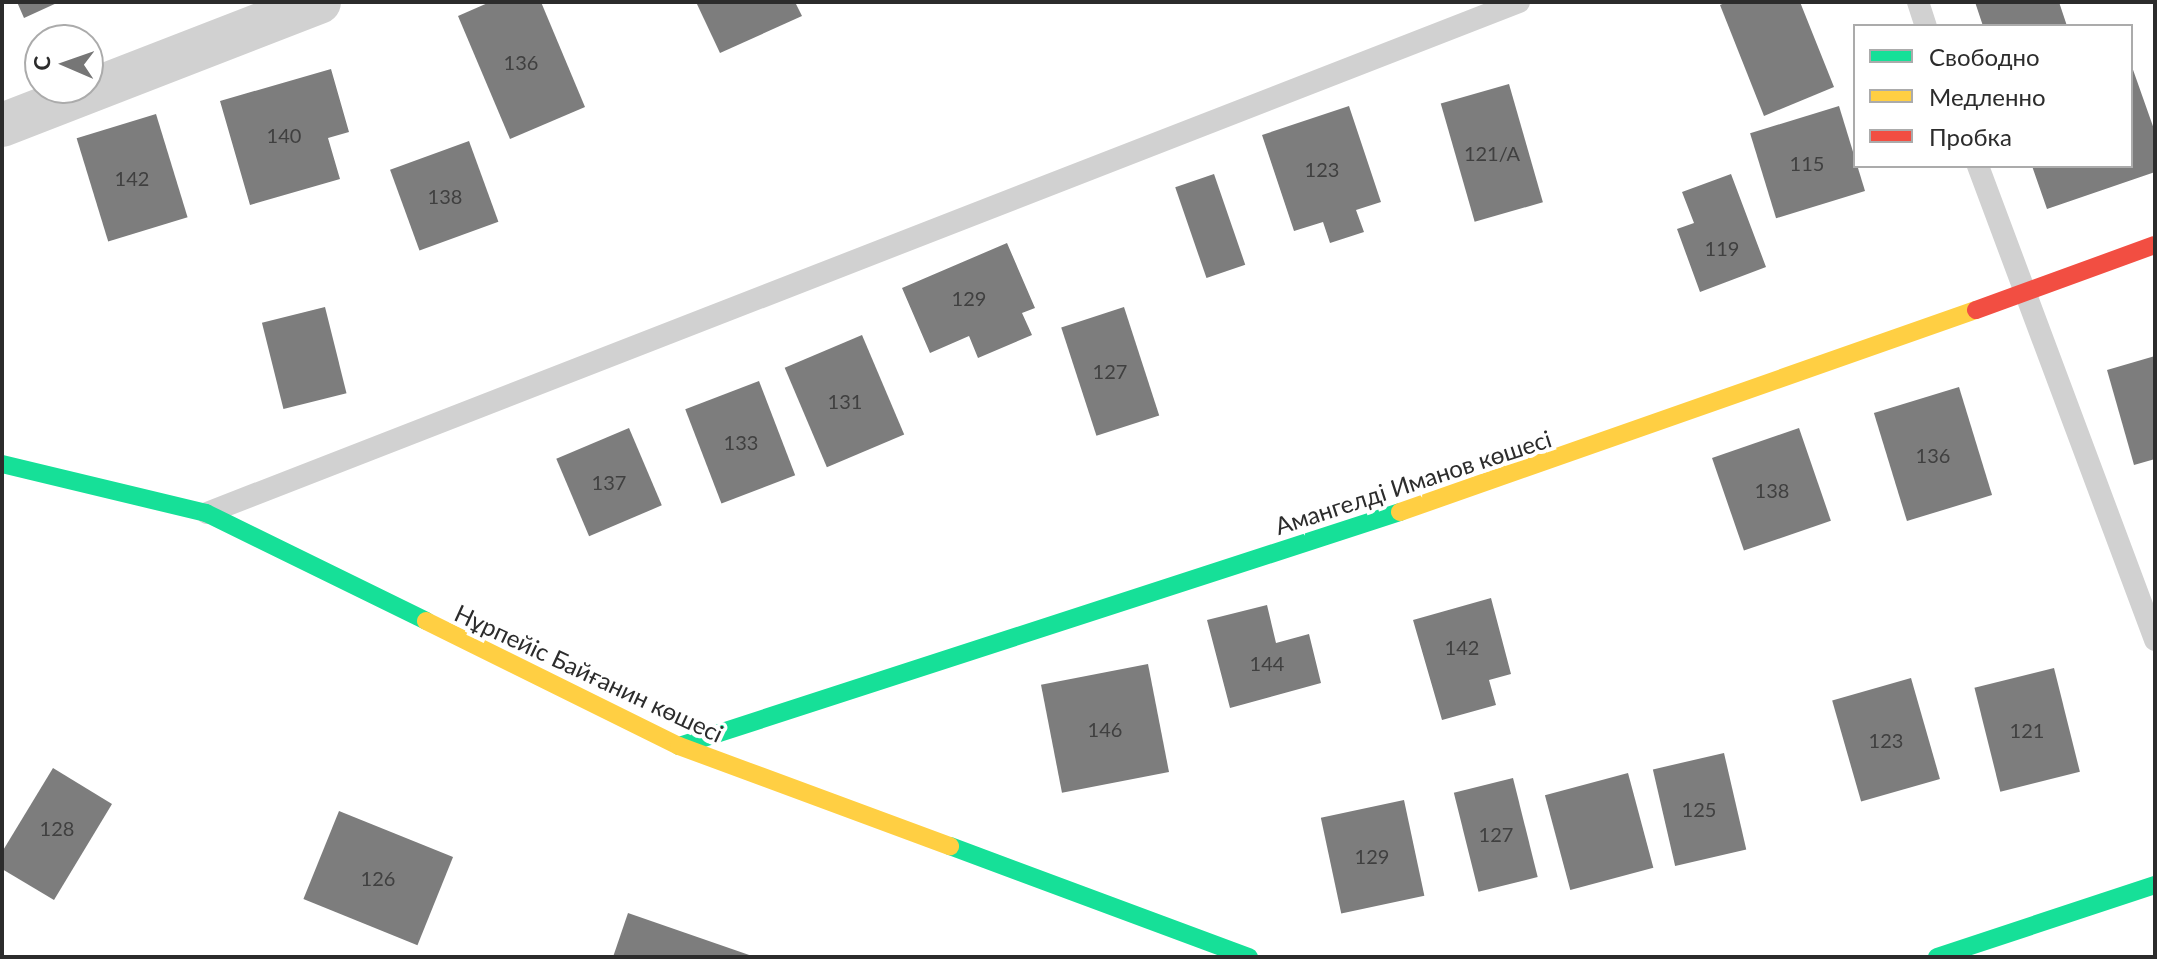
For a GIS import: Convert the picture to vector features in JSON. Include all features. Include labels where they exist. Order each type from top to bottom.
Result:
[{"type":"street","points":[[2,125],[319,2]]},
{"type":"street","name":"Амангелді Иманов көшесі","points":[[679,746],[1564,459],[2155,245]]},
{"type":"street","name":"Нұрпейіс Байғанин көшесі","points":[[2,464],[206,513],[679,746],[1249,957]]},
{"type":"street","points":[[1937,957],[2155,885]]},
{"type":"lane","points":[[206,513],[1519,2]]},
{"type":"lane","points":[[1918,2],[1925,24]]},
{"type":"lane","points":[[1979,168],[2155,640]]},
{"type":"building","points":[[17,2],[59,2],[24,18]]},
{"type":"building","points":[[490,2],[541,2],[585,107],[510,139],[458,16]]},
{"type":"building","points":[[696,2],[795,2],[802,16],[720,53]]},
{"type":"building","points":[[1727,2],[1800,2],[1834,87],[1764,116],[1720,5]]},
{"type":"building","points":[[1975,2],[2059,2],[2066,24],[1982,24]]},
{"type":"building","points":[[331,69],[349,132],[328,138],[340,179],[250,205],[220,101]]},
{"type":"building","points":[[2133,70],[2155,132],[2155,172],[2047,209],[2033,168],[2133,168]]},
{"type":"building","points":[[1509,84],[1543,202],[1475,222],[1441,104]]},
{"type":"building","points":[[1349,106],[1381,202],[1356,210],[1364,232],[1330,243],[1323,222],[1294,231],[1262,135]]},
{"type":"building","points":[[1839,106],[1853,152],[1853,168],[1858,168],[1865,191],[1776,218],[1750,133]]},
{"type":"building","points":[[156,114],[188,217],[108,242],[77,138]]},
{"type":"building","points":[[469,141],[498,222],[419,251],[390,170]]},
{"type":"building","points":[[1214,174],[1245,265],[1206,278],[1175,187]]},
{"type":"building","points":[[1731,174],[1766,267],[1700,292],[1677,229],[1694,223],[1682,192]]},
{"type":"building","points":[[1007,243],[1035,308],[1022,313],[1032,335],[978,358],[969,336],[930,353],[902,288]]},
{"type":"building","points":[[325,307],[347,393],[283,409],[262,323]]},
{"type":"building","points":[[1124,307],[1159,415],[1096,436],[1061,327]]},
{"type":"building","points":[[862,335],[904,434],[827,467],[785,368]]},
{"type":"building","points":[[2155,356],[2155,459],[2134,465],[2107,370]]},
{"type":"building","points":[[759,381],[795,475],[721,504],[685,409]]},
{"type":"building","points":[[1959,387],[1992,495],[1907,521],[1874,413]]},
{"type":"building","points":[[629,428],[662,505],[589,536],[556,459]]},
{"type":"building","points":[[1799,428],[1831,521],[1744,551],[1712,458]]},
{"type":"building","points":[[1491,598],[1511,674],[1489,680],[1496,705],[1442,720],[1413,620]]},
{"type":"building","points":[[1267,605],[1276,643],[1309,634],[1321,683],[1230,708],[1207,620]]},
{"type":"building","points":[[1148,664],[1169,772],[1062,793],[1041,685]]},
{"type":"building","points":[[2054,668],[2080,772],[2000,792],[1974,688]]},
{"type":"building","points":[[1911,678],[1940,779],[1861,802],[1832,701]]},
{"type":"building","points":[[1724,753],[1746,849],[1675,866],[1653,769]]},
{"type":"building","points":[[53,768],[112,804],[54,900],[2,869],[2,852]]},
{"type":"building","points":[[1628,773],[1653,868],[1570,890],[1545,795]]},
{"type":"building","points":[[1513,778],[1538,877],[1478,892],[1454,793]]},
{"type":"building","points":[[1404,800],[1424,896],[1341,914],[1321,818]]},
{"type":"building","points":[[339,811],[453,857],[417,945],[303,899]]},
{"type":"building","points":[[628,913],[755,957],[613,957]]},
{"type":"traffic: fast","points":[[2,464],[206,513],[426,621]]},
{"type":"traffic: fast","points":[[679,746],[1400,512]]},
{"type":"traffic: fast","points":[[950,846],[1249,957]]},
{"type":"traffic: fast","points":[[1937,957],[2155,885]]},
{"type":"traffic: slow","points":[[1400,512],[1976,310]]},
{"type":"traffic: slow","points":[[426,621],[679,746],[950,846]]},
{"type":"traffic: jam","points":[[1976,310],[2155,245]]}]
